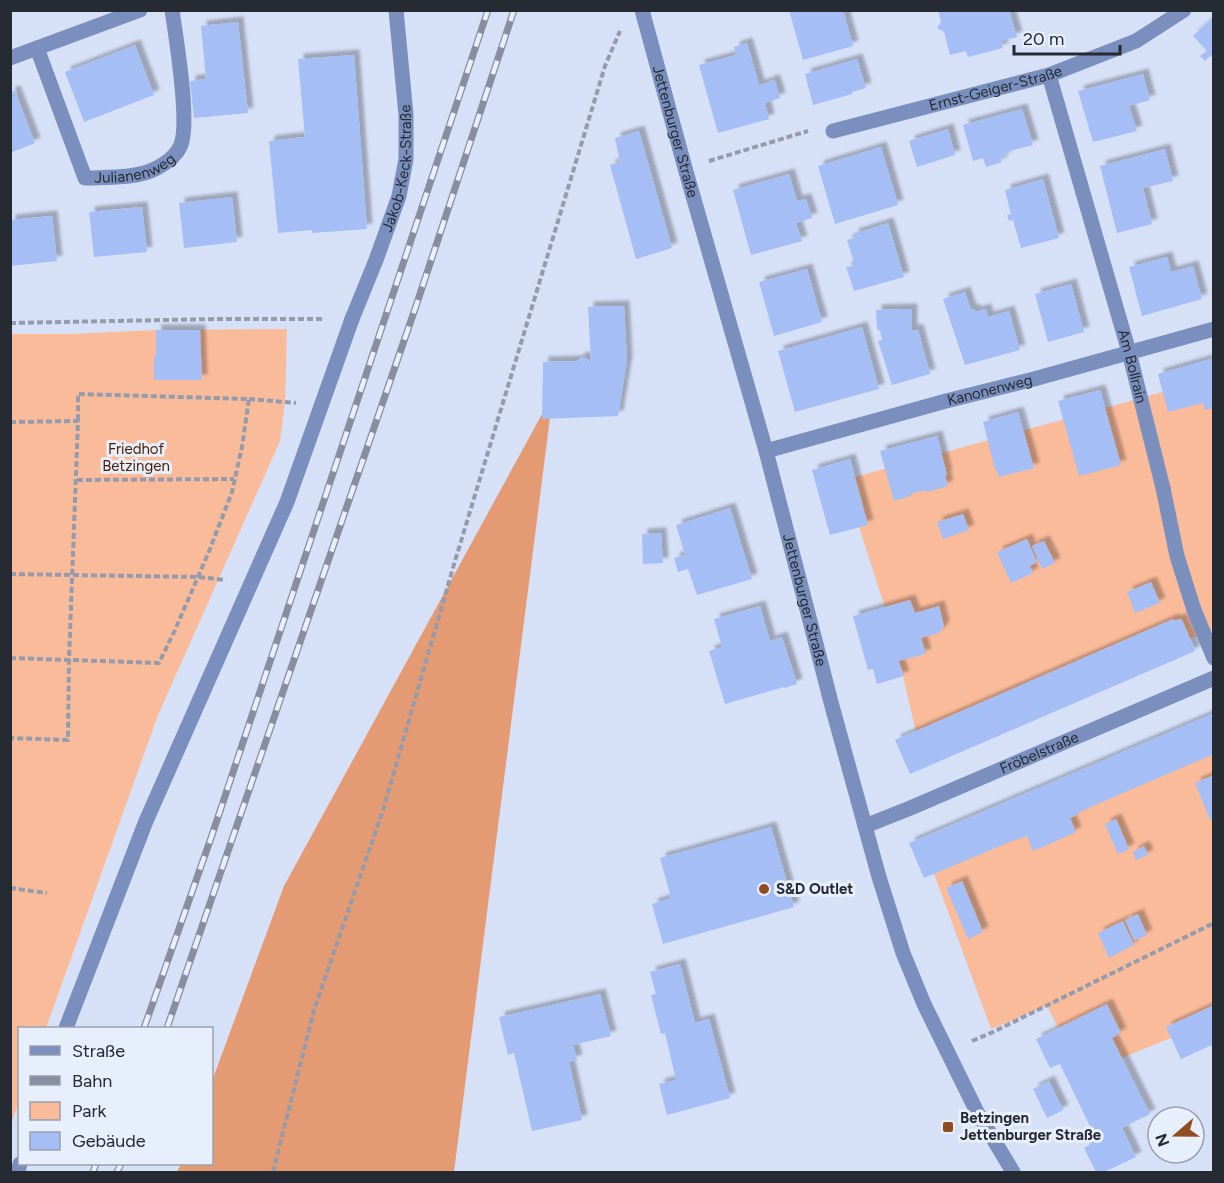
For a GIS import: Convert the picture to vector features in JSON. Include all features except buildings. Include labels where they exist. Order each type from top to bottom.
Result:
[{"type":"street","points":[[10,58],[140,10]]},
{"type":"street","name":"Julianenweg","points":[[37,48],[85,178],[131,175],[155,169],[171,159],[185,135],[183,97],[172,10]]},
{"type":"street","name":"Jakob-Keck-Straße","points":[[67,1027],[146,821],[286,502],[399,196],[406,159],[406,115],[396,10]]},
{"type":"street","name":"Jettenburger Straße","points":[[642,10],[766,451],[879,877],[903,952],[924,1004],[977,1112],[1013,1173]]},
{"type":"street","name":"Ernst-Geiger-Straße","points":[[833,131],[1049,75],[1136,40],[1184,10]]},
{"type":"street","name":"Am Bollrain","points":[[1049,75],[1129,352],[1163,488],[1177,556],[1194,610],[1214,658]]},
{"type":"street","name":"Kanonenweg","points":[[766,451],[1214,329]]},
{"type":"street","name":"Fröbelstraße","points":[[865,826],[1214,678]]},
{"type":"path","points":[[273,1173],[314,1010],[383,810],[455,561],[594,100],[605,66],[621,29]]},
{"type":"path","points":[[685,168],[811,130],[833,131]]},
{"type":"path","points":[[10,323],[352,319]]},
{"type":"path","points":[[10,738],[68,740],[78,394],[249,399],[321,407]]},
{"type":"path","points":[[10,658],[159,663],[198,578],[228,502],[242,447],[249,399]]},
{"type":"path","points":[[10,422],[78,421]]},
{"type":"path","points":[[77,480],[234,479]]},
{"type":"path","points":[[10,574],[198,578]]},
{"type":"path","points":[[10,888],[47,893]]},
{"type":"path","points":[[946,1051],[993,1032],[1214,923]]},
{"type":"green space","name":"Friedhof Betzingen","points":[[287,329],[285,402],[280,441],[158,715],[46,1027],[18,1027],[18,1104],[11,1125],[11,334]]},
{"type":"green space","points":[[1213,378],[1213,629],[921,754],[893,633],[844,480]]},
{"type":"green space","points":[[1213,733],[1213,1021],[1082,1074],[1047,1006],[991,1029],[929,860]]},
{"type":"shaded area","points":[[553,394],[454,1172],[177,1172],[180,1165],[213,1165],[213,1078],[284,886]]},
{"type":"railway","points":[[144,1027],[211,838],[488,10]]},
{"type":"railway","points":[[167,1027],[416,306],[514,10]]},
{"type":"railway","points":[[93,1172],[96,1165]]},
{"type":"railway","points":[[117,1172],[120,1165]]},
{"type":"place","name":"S&D Outlet","points":[[764,889]]},
{"type":"place","name":"Betzingen Jettenburger Straße","points":[[948,1127]]}]
